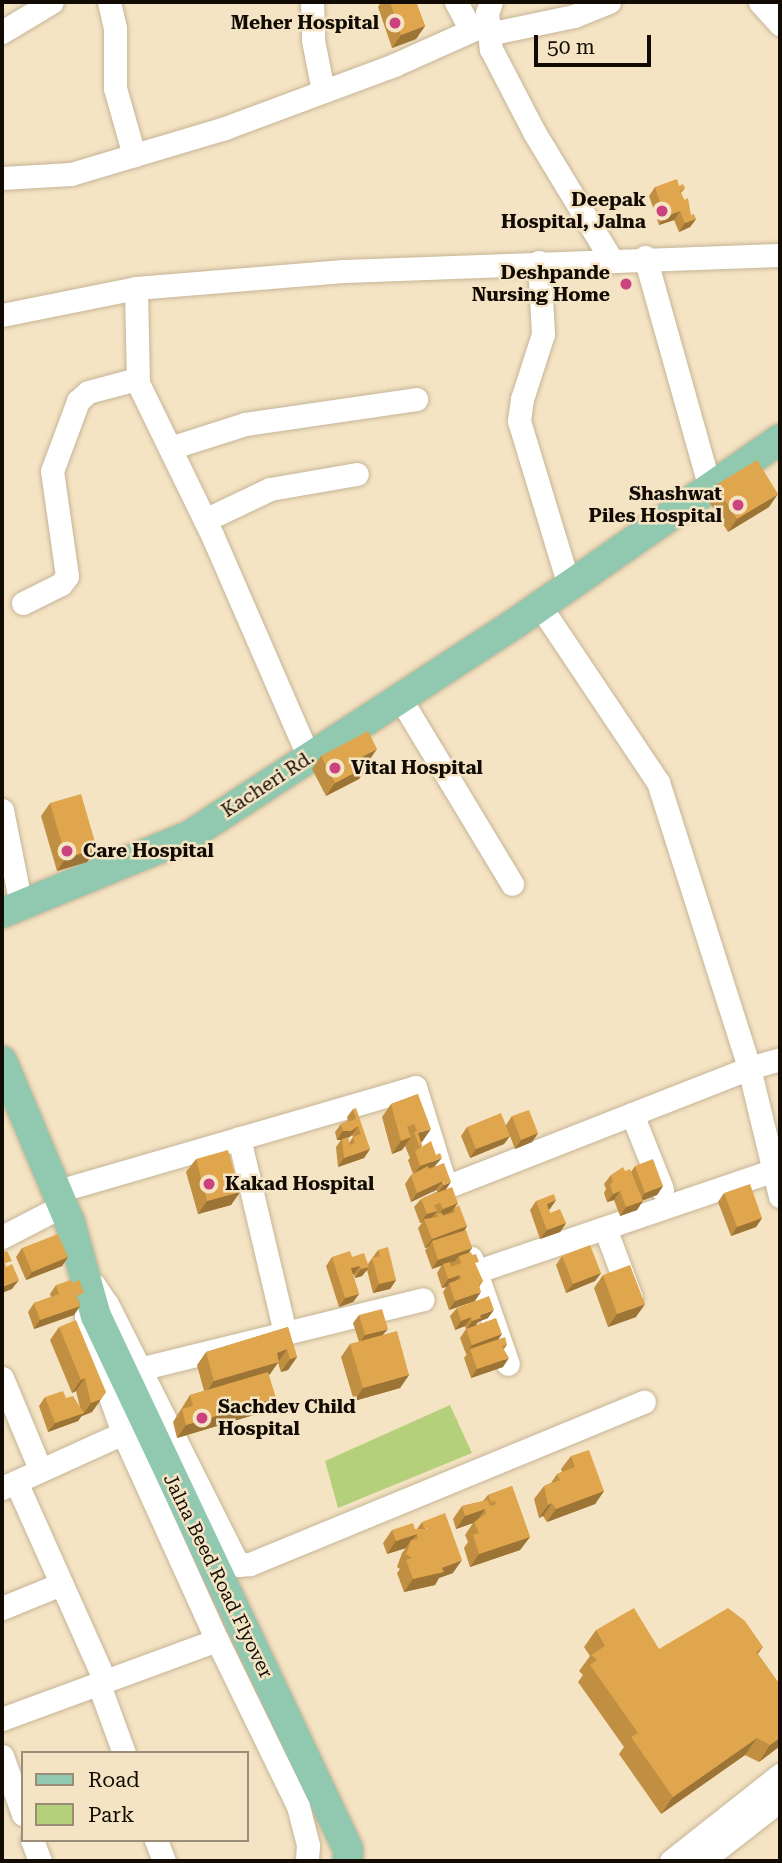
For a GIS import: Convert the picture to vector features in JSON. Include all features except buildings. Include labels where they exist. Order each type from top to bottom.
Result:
[{"type":"main road","name":"Kacheri Rd.","points":[[12,909],[189,836],[529,614],[780,439]]},
{"type":"main road","name":"Jalna Beed Road Flyover","points":[[2,1060],[25,1121],[61,1198],[106,1338],[353,1857]]},
{"type":"street","points":[[2,32],[52,2]]},
{"type":"street","points":[[109,2],[115,28],[115,88],[134,155]]},
{"type":"street","points":[[312,2],[313,40],[324,91]]},
{"type":"street","points":[[456,2],[484,22],[491,49],[534,132],[611,259]]},
{"type":"street","points":[[2,178],[71,174],[225,128],[394,65],[484,22],[574,16],[610,2]]},
{"type":"street","points":[[760,2],[780,24]]},
{"type":"street","points":[[2,315],[136,288],[343,271],[645,257],[780,255]]},
{"type":"street","points":[[645,257],[710,489]]},
{"type":"street","points":[[540,262],[543,334],[522,398],[519,421],[569,586]]},
{"type":"street","points":[[136,288],[137,379],[205,520],[309,758]]},
{"type":"street","points":[[23,603],[61,584],[67,576],[52,471],[78,401],[93,390],[137,379]]},
{"type":"street","points":[[170,447],[245,424],[416,399]]},
{"type":"street","points":[[205,520],[270,489],[357,474]]},
{"type":"street","points":[[529,614],[653,774],[749,1068],[780,1196]]},
{"type":"street","points":[[400,698],[512,884]]},
{"type":"street","points":[[2,810],[12,909]]},
{"type":"street","points":[[446,1187],[749,1068],[780,1059]]},
{"type":"street","points":[[2,1237],[61,1198],[239,1138],[415,1087],[455,1211]]},
{"type":"street","points":[[632,1114],[669,1206]]},
{"type":"street","points":[[239,1138],[285,1333]]},
{"type":"street","points":[[475,1272],[774,1170]]},
{"type":"street","points":[[605,1228],[638,1314]]},
{"type":"street","points":[[463,1236],[508,1364]]},
{"type":"street","points":[[86,1281],[102,1295],[231,1555],[238,1564],[243,1565],[643,1402]]},
{"type":"street","points":[[86,1281],[86,1329],[123,1433],[298,1806],[308,1845],[307,1861]]},
{"type":"street","points":[[139,1369],[423,1299]]},
{"type":"street","points":[[2,1378],[40,1469]]},
{"type":"street","points":[[123,1433],[9,1485],[61,1584],[101,1681],[123,1751]]},
{"type":"street","points":[[2,1608],[61,1584]]},
{"type":"street","points":[[2,1719],[218,1640]]},
{"type":"street","points":[[2,1756],[15,1813]]},
{"type":"street","points":[[671,1861],[780,1775]]},
{"type":"street","points":[[702,1861],[780,1800]]},
{"type":"street","points":[[33,1842],[40,1861]]},
{"type":"street","points":[[157,1842],[163,1861]]},
{"type":"green space","points":[[450,1405],[472,1453],[338,1508],[325,1461]]},
{"type":"place","name":"Meher Hospital","points":[[395,23]]},
{"type":"place","name":"Deepak Hospital, Jalna","points":[[662,211]]},
{"type":"place","name":"Deshpande Nursing Home","points":[[626,284]]},
{"type":"place","name":"Shashwat Piles Hospital","points":[[738,505]]},
{"type":"place","name":"Vital Hospital","points":[[335,768]]},
{"type":"place","name":"Care Hospital","points":[[67,851]]},
{"type":"place","name":"Kakad Hospital","points":[[209,1184]]},
{"type":"place","name":"Sachdev Child Hospital","points":[[202,1418]]}]
